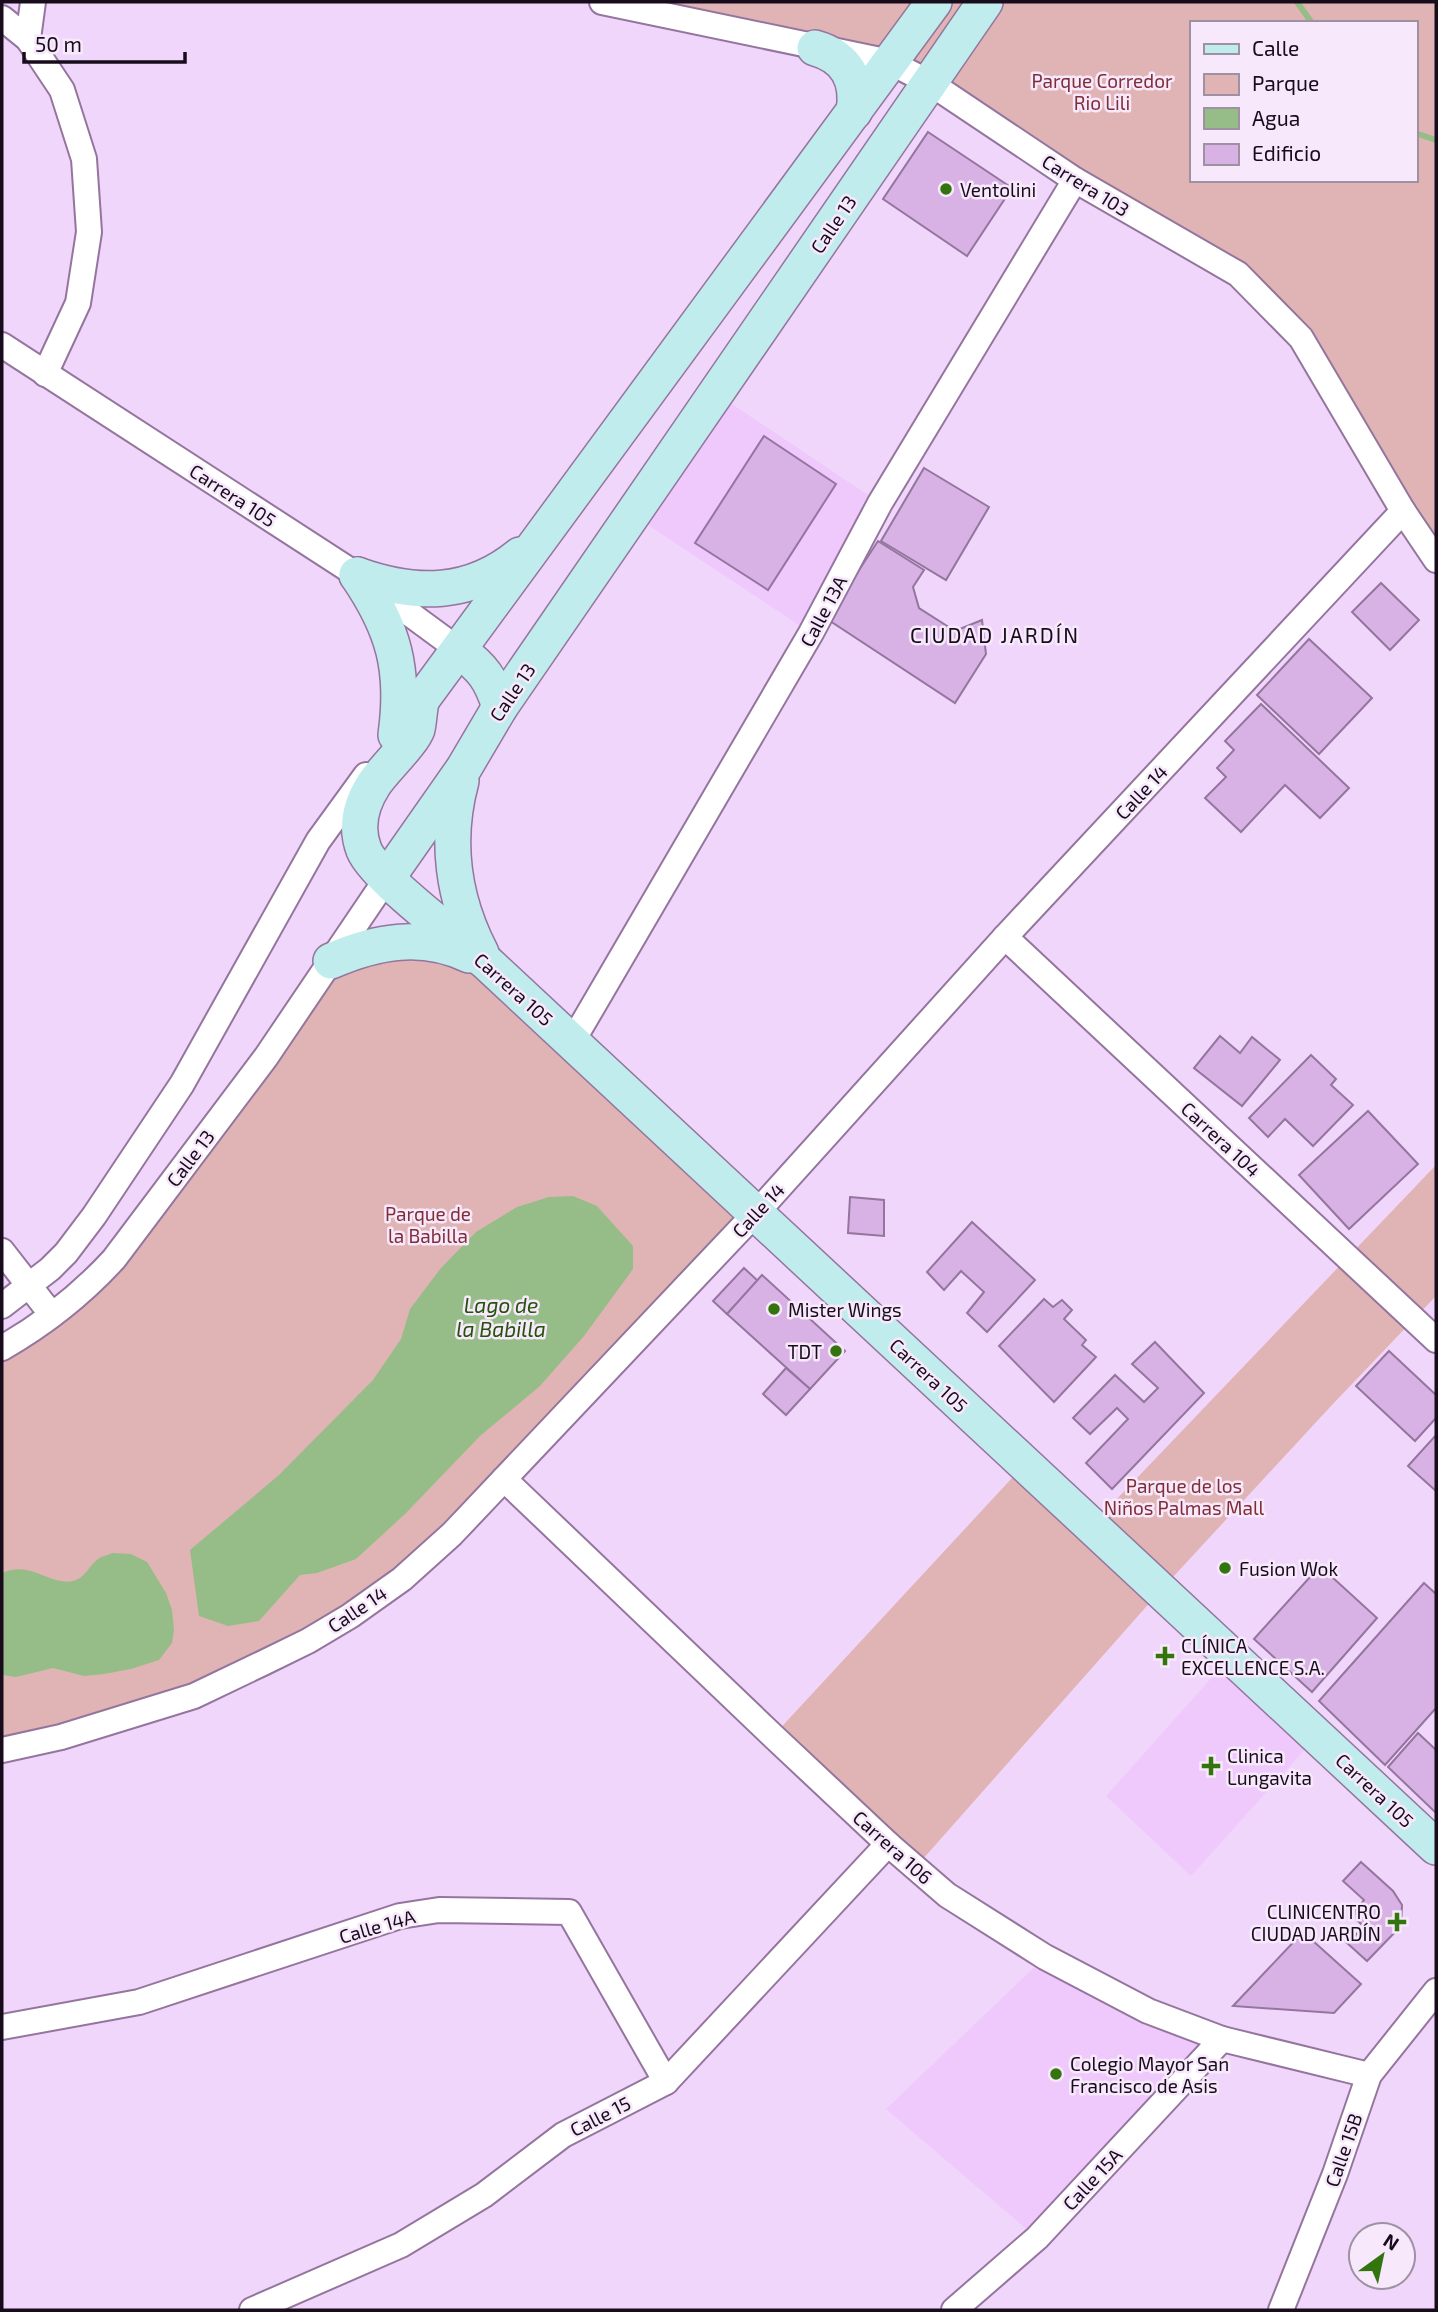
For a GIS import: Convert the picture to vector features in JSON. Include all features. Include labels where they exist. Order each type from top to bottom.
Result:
[{"type":"main road","points":[[396,735],[934,2]]},
{"type":"main road","name":"Calle 13","points":[[387,878],[464,768],[500,707],[985,2]]},
{"type":"main road","points":[[815,48],[837,57],[852,75],[856,87],[854,112]]},
{"type":"main road","points":[[357,575],[386,585],[446,589],[475,582],[503,569],[539,540]]},
{"type":"main road","points":[[357,575],[377,604],[391,636],[399,670],[400,705],[396,735]]},
{"type":"main road","points":[[459,650],[478,665],[492,684],[500,707]]},
{"type":"main road","name":"Carrera 105","points":[[421,702],[416,731],[365,799],[360,815],[360,836],[369,860],[486,962],[1436,1847]]},
{"type":"main road","points":[[464,768],[456,800],[452,834],[453,867],[459,900],[470,932],[486,962]]},
{"type":"main road","points":[[331,961],[361,948],[392,942],[425,942],[456,949],[486,962]]},
{"type":"street","points":[[28,38],[33,2]]},
{"type":"street","name":"Carrera 103","points":[[603,2],[890,62],[930,83],[1075,180],[1238,274],[1301,338],[1436,560]]},
{"type":"street","points":[[2,18],[28,38],[62,90],[84,159],[89,232],[78,303],[46,374]]},
{"type":"street","name":"Calle 13A","points":[[572,1042],[811,633],[880,503],[1075,180]]},
{"type":"street","name":"Carrera 105","points":[[2,345],[357,575],[459,650]]},
{"type":"street","name":"Calle 14","points":[[2,1750],[61,1737],[194,1696],[307,1641],[351,1616],[402,1579],[452,1534],[756,1213],[1005,937],[1404,511]]},
{"type":"street","points":[[2,1306],[30,1286],[66,1253],[80,1234],[168,1106],[202,1050],[318,841],[396,735]]},
{"type":"street","name":"Calle 13","points":[[2,1348],[33,1330],[89,1286],[114,1259],[266,1058],[387,878]]},
{"type":"street","name":"Carrera 104","points":[[1005,937],[1436,1340]]},
{"type":"street","points":[[2,1251],[52,1315]]},
{"type":"street","name":"Carrera 106","points":[[504,1479],[888,1844],[947,1895],[1045,1957],[1149,2011],[1222,2039],[1368,2075]]},
{"type":"street","name":"Calle 15","points":[[252,2310],[401,2245],[484,2195],[563,2135],[666,2082],[888,1844]]},
{"type":"street","name":"Calle 14A","points":[[2,2027],[139,2002],[400,1916],[439,1910],[569,1912],[666,2082]]},
{"type":"street","name":"Calle 15B","points":[[1280,2310],[1335,2174],[1368,2075],[1433,1997]]},
{"type":"street","name":"Calle 15A","points":[[954,2310],[1037,2238],[1222,2039]]},
{"type":"shaded area","points":[[717,394],[880,503],[811,633],[633,515]]},
{"type":"shaded area","name":"Clinica Lungavita","points":[[1231,1656],[1317,1736],[1191,1876],[1106,1796]]},
{"type":"shaded area","name":"Colegio Mayor San Francisco de Asis","points":[[1045,1957],[1222,2039],[1037,2238],[886,2109]]},
{"type":"green space","name":"Parque Corredor Rio Lili","points":[[602,2],[1436,2],[1436,560],[1301,338],[1238,274],[930,83]]},
{"type":"green space","name":"Parque de la Babilla","points":[[456,949],[756,1213],[402,1579],[194,1696],[2,1750],[2,1348],[89,1286],[331,961]]},
{"type":"green space","name":"Parque de los Niños Palmas Mall","points":[[1436,1165],[1436,1296],[1161,1590],[915,1868],[773,1736],[1025,1464],[1092,1525]]},
{"type":"water","name":"Lago de la Babilla","points":[[573,1196],[597,1206],[633,1246],[633,1269],[584,1336],[540,1386],[480,1436],[405,1514],[356,1559],[317,1573],[300,1575],[259,1621],[228,1626],[199,1616],[190,1550],[279,1475],[373,1380],[401,1339],[410,1309],[441,1268],[476,1232],[517,1207],[549,1197]]},
{"type":"water","points":[[113,1553],[131,1554],[147,1562],[166,1593],[172,1610],[174,1630],[172,1643],[159,1660],[131,1669],[84,1676],[53,1668],[16,1677],[2,1675],[2,1573],[22,1569],[64,1582],[73,1581],[83,1575],[98,1559]]},
{"type":"building","points":[[928,132],[1012,188],[967,256],[883,199]]},
{"type":"building","points":[[764,436],[836,484],[768,590],[695,543]]},
{"type":"building","points":[[924,468],[989,507],[946,580],[881,541]]},
{"type":"building","points":[[878,541],[924,570],[913,587],[919,608],[955,631],[982,620],[986,654],[955,703],[827,619]]},
{"type":"building","points":[[1381,583],[1419,620],[1390,650],[1352,612]]},
{"type":"building","points":[[1309,639],[1372,698],[1319,754],[1257,695]]},
{"type":"building","points":[[1261,704],[1349,788],[1320,818],[1285,785],[1241,832],[1205,798],[1226,777],[1217,768],[1234,750],[1225,741]]},
{"type":"building","points":[[1220,1036],[1240,1053],[1252,1037],[1280,1060],[1242,1106],[1194,1068]]},
{"type":"building","points":[[1311,1055],[1336,1079],[1331,1085],[1353,1105],[1313,1146],[1285,1119],[1268,1137],[1249,1118]]},
{"type":"building","points":[[1368,1111],[1418,1164],[1349,1229],[1299,1175]]},
{"type":"building","points":[[850,1197],[884,1200],[884,1236],[848,1233]]},
{"type":"building","points":[[972,1222],[1035,1280],[987,1332],[967,1313],[984,1292],[961,1271],[944,1290],[927,1272]]},
{"type":"building","points":[[744,1268],[758,1281],[727,1314],[713,1301]]},
{"type":"building","points":[[762,1275],[845,1351],[810,1389],[727,1314]]},
{"type":"building","points":[[1044,1299],[1053,1307],[1062,1300],[1072,1310],[1064,1319],[1086,1340],[1082,1345],[1096,1357],[1054,1402],[999,1346]]},
{"type":"building","points":[[1155,1342],[1204,1393],[1112,1489],[1086,1463],[1128,1419],[1117,1408],[1090,1434],[1073,1418],[1115,1375],[1144,1402],[1158,1388],[1132,1364]]},
{"type":"building","points":[[1389,1351],[1436,1395],[1436,1418],[1415,1441],[1356,1386]]},
{"type":"building","points":[[786,1368],[810,1389],[786,1415],[763,1394]]},
{"type":"building","points":[[1436,1435],[1436,1491],[1408,1466]]},
{"type":"building","points":[[1320,1566],[1377,1618],[1312,1692],[1254,1639]]},
{"type":"building","points":[[1424,1583],[1436,1594],[1436,1708],[1385,1765],[1319,1701]]},
{"type":"building","points":[[1418,1733],[1436,1750],[1436,1813],[1388,1767]]},
{"type":"building","points":[[1361,1862],[1393,1891],[1402,1905],[1401,1926],[1367,1961],[1347,1943],[1364,1927],[1357,1920],[1356,1910],[1364,1900],[1343,1881]]},
{"type":"building","points":[[1303,1932],[1361,1984],[1334,2013],[1233,2006]]},
{"type":"waterway","points":[[1297,2],[1311,21]]},
{"type":"waterway","points":[[1417,134],[1436,140]]},
{"type":"place","name":"Ventolini","points":[[946,189]]},
{"type":"place","name":"Mister Wings","points":[[774,1309]]},
{"type":"place","name":"TDT","points":[[836,1351]]},
{"type":"place","name":"Fusion Wok","points":[[1225,1568]]},
{"type":"place","name":"CLÍNICA EXCELLENCE S.A.","points":[[1165,1656]]},
{"type":"place","name":"Clinica Lungavita","points":[[1211,1766]]},
{"type":"place","name":"CLINICENTRO CIUDAD JARDÍN","points":[[1397,1922]]},
{"type":"place","name":"Colegio Mayor San Francisco de Asis","points":[[1056,2074]]},
{"type":"district","name":"CIUDAD JARDÍN","points":[[995,634]]}]
